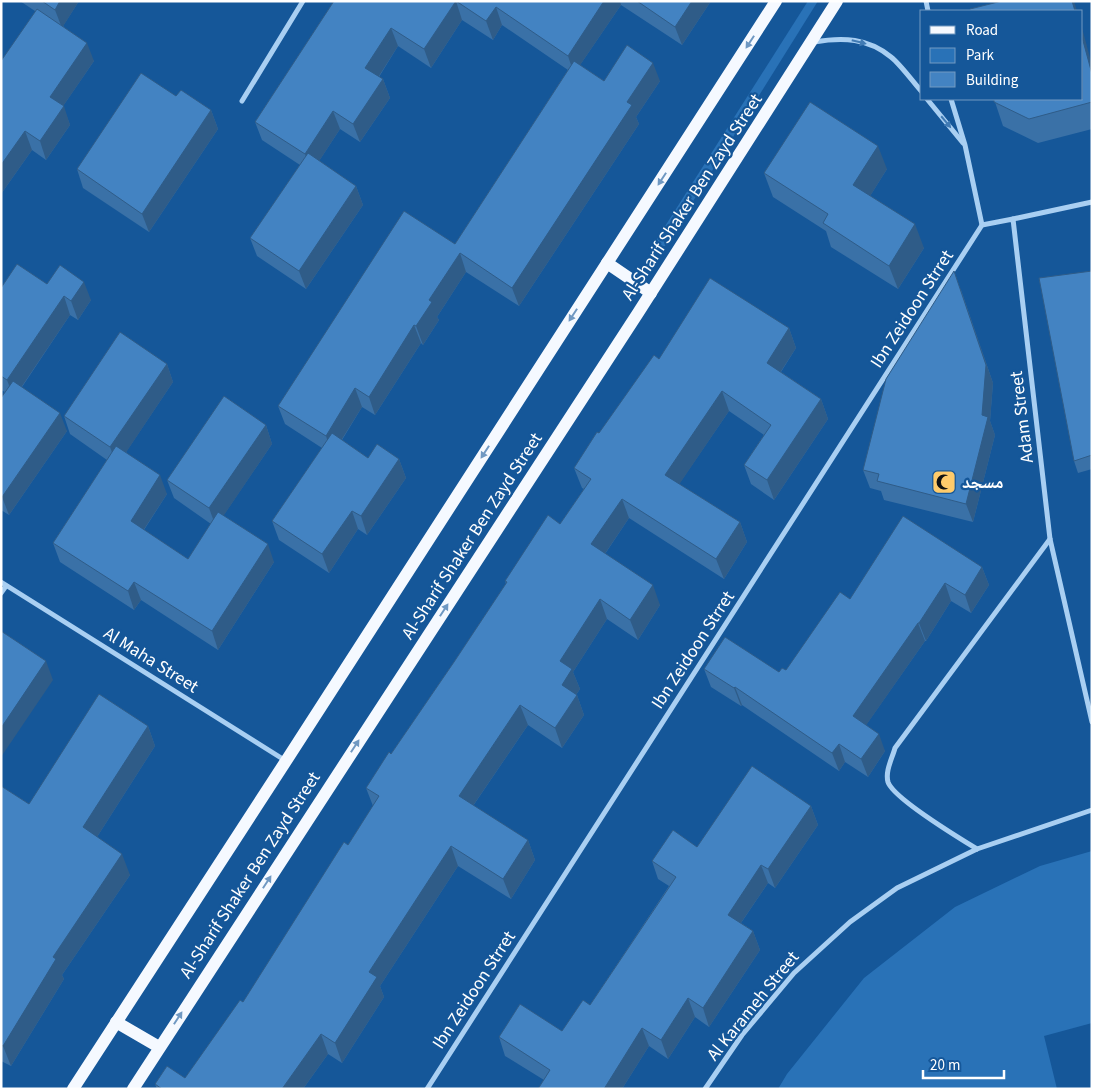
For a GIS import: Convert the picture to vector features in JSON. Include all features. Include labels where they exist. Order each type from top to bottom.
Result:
[{"type":"main road","name":"Al-Sharif Shaker Ben Zayd Street","points":[[74,1089],[776,1]]},
{"type":"main road","name":"Al-Sharif Shaker Ben Zayd Street","points":[[133,1089],[651,293],[838,1]]},
{"type":"main road","points":[[607,263],[651,293]]},
{"type":"main road","points":[[116,1022],[159,1047]]},
{"type":"street","points":[[242,101],[303,1]]},
{"type":"street","points":[[811,42],[832,39],[856,40],[872,45],[892,57],[920,90]]},
{"type":"street","points":[[928,100],[965,145]]},
{"type":"street","points":[[951,100],[965,145],[982,225],[1092,202]]},
{"type":"street","name":"Adam Street","points":[[1013,219],[1050,539],[1092,722]]},
{"type":"street","name":"Ibn Zeidoon Strret","points":[[427,1089],[982,225]]},
{"type":"street","points":[[977,849],[907,803],[894,792],[888,782],[887,770],[895,748],[1050,539]]},
{"type":"street","points":[[1,593],[4,584]]},
{"type":"street","name":"Al Maha Street","points":[[4,584],[286,761]]},
{"type":"street","name":"Al Karameh Street","points":[[705,1089],[742,1035],[794,973],[850,922],[897,888],[977,849],[1092,810]]},
{"type":"green space","points":[[808,1],[818,1],[665,246],[658,245],[655,242]]},
{"type":"green space","points":[[1092,851],[1092,1023],[1044,1036],[1057,1089],[778,1089],[787,1074],[864,978],[955,907],[1040,866]]},
{"type":"building","points":[[42,1],[60,1],[55,10]]},
{"type":"building","points":[[334,1],[456,1],[424,49],[391,28],[365,68],[383,79],[353,124],[333,111],[305,154],[255,122]]},
{"type":"building","points":[[456,1],[604,1],[568,56],[496,7],[486,21]]},
{"type":"building","points":[[637,1],[692,1],[675,27]]},
{"type":"building","points":[[1002,1],[1072,1],[1075,10],[970,10]]},
{"type":"building","points":[[37,9],[87,43],[50,97],[64,106],[40,141],[25,131],[1,165],[1,61]]},
{"type":"building","points":[[1083,41],[1092,74],[1092,102],[1029,119],[994,102],[994,100],[1083,100]]},
{"type":"building","points":[[627,45],[653,63],[627,102],[632,105],[512,288],[460,253],[429,300],[432,302],[416,326],[414,325],[369,397],[355,388],[326,436],[278,406],[404,211],[455,244],[574,61],[604,81]]},
{"type":"building","points":[[141,73],[176,96],[181,90],[211,110],[142,214],[77,169]]},
{"type":"building","points":[[810,102],[878,146],[853,185],[915,224],[889,266],[823,223],[828,214],[764,173]]},
{"type":"building","points":[[308,153],[356,186],[299,271],[250,238]]},
{"type":"building","points":[[17,264],[47,284],[60,265],[84,282],[71,301],[64,296],[7,380],[1,376],[1,288]]},
{"type":"building","points":[[954,271],[986,365],[982,415],[988,417],[966,504],[877,481],[879,474],[863,470],[886,379]]},
{"type":"building","points":[[1092,271],[1092,455],[1074,461],[1039,278]]},
{"type":"building","points":[[710,278],[789,328],[767,363],[821,399],[767,480],[744,465],[771,425],[722,391],[665,475],[740,522],[716,559],[622,499],[591,544],[653,585],[630,620],[600,599],[560,661],[572,669],[562,685],[577,695],[555,728],[520,705],[459,796],[528,840],[503,879],[451,846],[369,972],[377,977],[335,1043],[321,1034],[282,1089],[162,1089],[155,1084],[167,1066],[185,1078],[240,1000],[243,1002],[344,842],[348,845],[379,796],[366,788],[389,752],[391,754],[454,662],[507,582],[505,581],[548,515],[560,524],[591,479],[574,468],[597,432],[599,433],[654,355],[659,359]]},
{"type":"building","points":[[120,332],[167,364],[110,447],[64,416]]},
{"type":"building","points":[[13,381],[60,413],[2,497],[1,398]]},
{"type":"building","points":[[224,396],[266,425],[209,508],[167,480]]},
{"type":"building","points":[[332,433],[368,458],[377,444],[399,459],[361,516],[352,511],[322,554],[272,521]]},
{"type":"building","points":[[116,446],[160,475],[131,521],[188,559],[218,512],[268,544],[212,631],[134,582],[128,591],[53,543]]},
{"type":"building","points":[[903,516],[982,567],[965,595],[945,583],[853,716],[879,734],[861,759],[839,744],[832,753],[735,687],[704,669],[725,637],[779,672],[782,668],[786,670],[840,592],[850,599]]},
{"type":"building","points":[[1,631],[46,661],[1,728]]},
{"type":"building","points":[[99,694],[148,726],[83,827],[122,854],[53,957],[56,959],[3,1046],[1,1045],[1,786],[29,804]]},
{"type":"building","points":[[752,766],[811,806],[768,869],[761,865],[728,915],[753,931],[703,1008],[688,998],[661,1040],[642,1028],[604,1089],[538,1089],[550,1070],[499,1037],[520,1004],[562,1031],[583,1000],[590,1005],[676,877],[652,861],[673,830],[697,847]]},
{"type":"place","name":"مسجد","points":[[944,482]]}]
